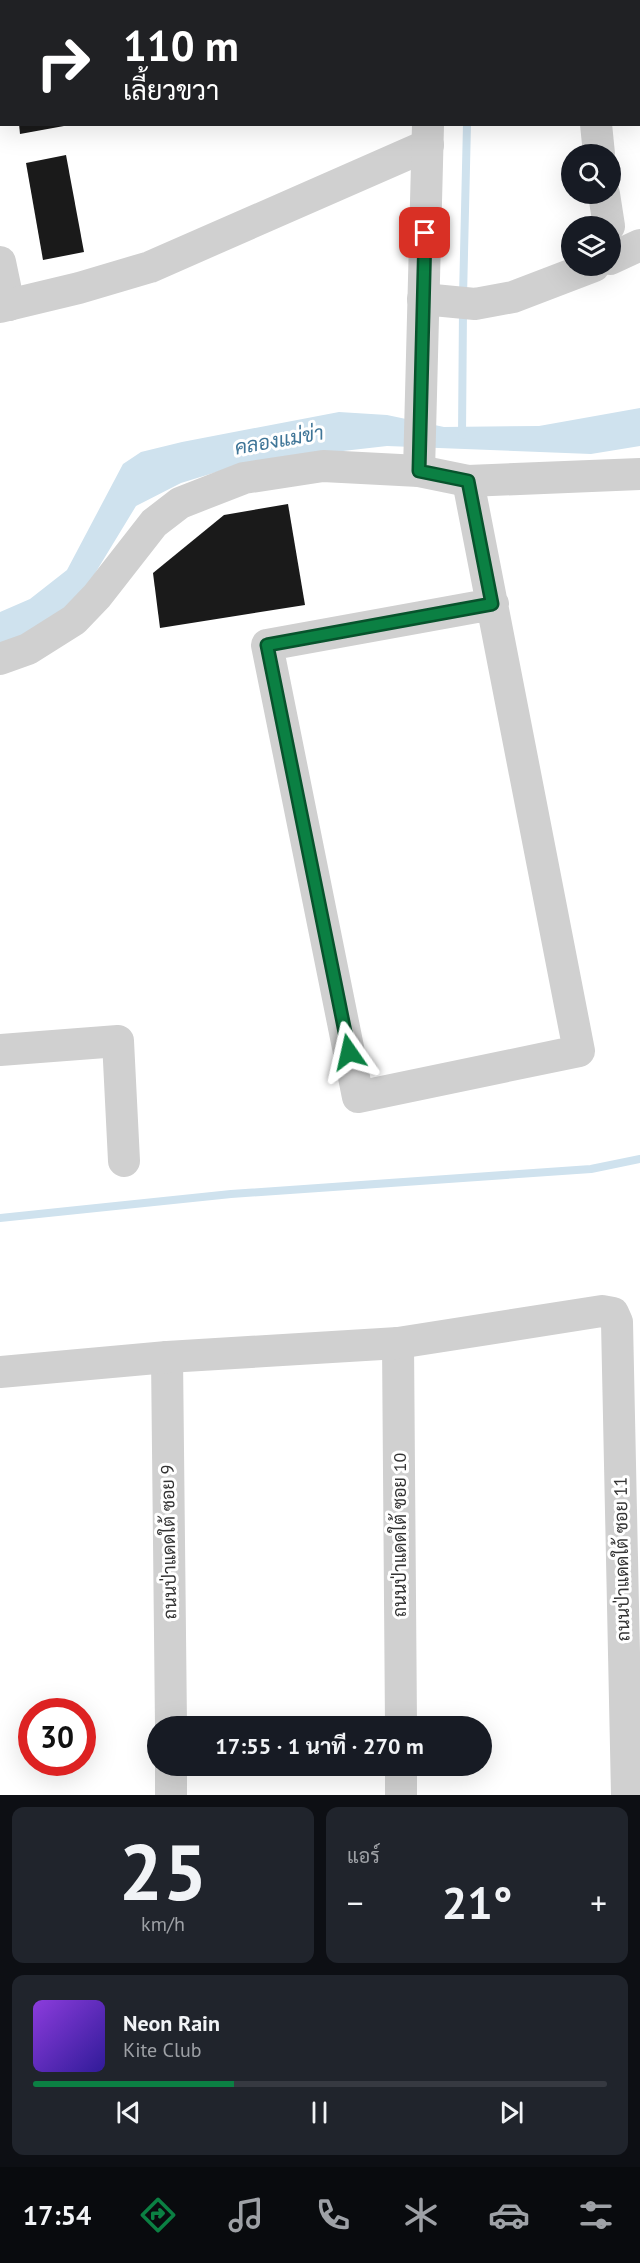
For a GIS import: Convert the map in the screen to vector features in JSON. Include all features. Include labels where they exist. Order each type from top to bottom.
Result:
[{"type":"street","points":[[596,126],[598,144]]},
{"type":"street","points":[[0,262],[5,306],[79,288],[150,267],[428,135],[450,301],[420,406],[419,471]]},
{"type":"street","points":[[450,301],[513,297],[562,276]]},
{"type":"street","points":[[0,659],[28,649],[74,620],[97,596],[154,523],[180,503],[244,478],[323,466],[419,471],[468,481],[640,474]]},
{"type":"street","points":[[468,481],[492,604],[579,1051],[358,1097],[267,645],[492,604]]},
{"type":"street","points":[[0,1050],[118,1041],[124,1161]]},
{"type":"street","name":"ถนนป่าแดดใต้ ซอย 11","points":[[398,1343],[602,1311],[613,1313],[617,1322],[627,1795]]},
{"type":"street","points":[[0,1372],[166,1357],[398,1343]]},
{"type":"street","name":"ถนนป่าแดดใต้ ซอย 10","points":[[398,1343],[401,1716]]},
{"type":"street","name":"ถนนป่าแดดใต้ ซอย 9","points":[[166,1357],[171,1716]]},
{"type":"street","points":[[171,1776],[171,1795]]},
{"type":"street","points":[[401,1776],[401,1795]]},
{"type":"water","name":"คลองแม่ข่า","points":[[640,408],[640,446],[591,454],[387,446],[299,456],[223,470],[181,483],[136,506],[91,580],[47,634],[0,654],[0,612],[30,599],[67,570],[123,464],[141,452],[339,412],[387,415],[444,427],[539,426]]},
{"type":"building","points":[[19,126],[64,126],[20,134]]},
{"type":"building","points":[[66,155],[84,252],[43,260],[26,163]]},
{"type":"building","points":[[288,504],[305,605],[160,628],[153,573],[224,515]]},
{"type":"waterway","points":[[463,297],[467,126]]},
{"type":"waterway","points":[[462,435],[463,309]]},
{"type":"waterway","points":[[0,1218],[231,1194],[591,1169],[640,1159]]},
{"type":"route","points":[[349,1052],[267,645],[492,604],[468,481],[419,471],[425,233]]}]
